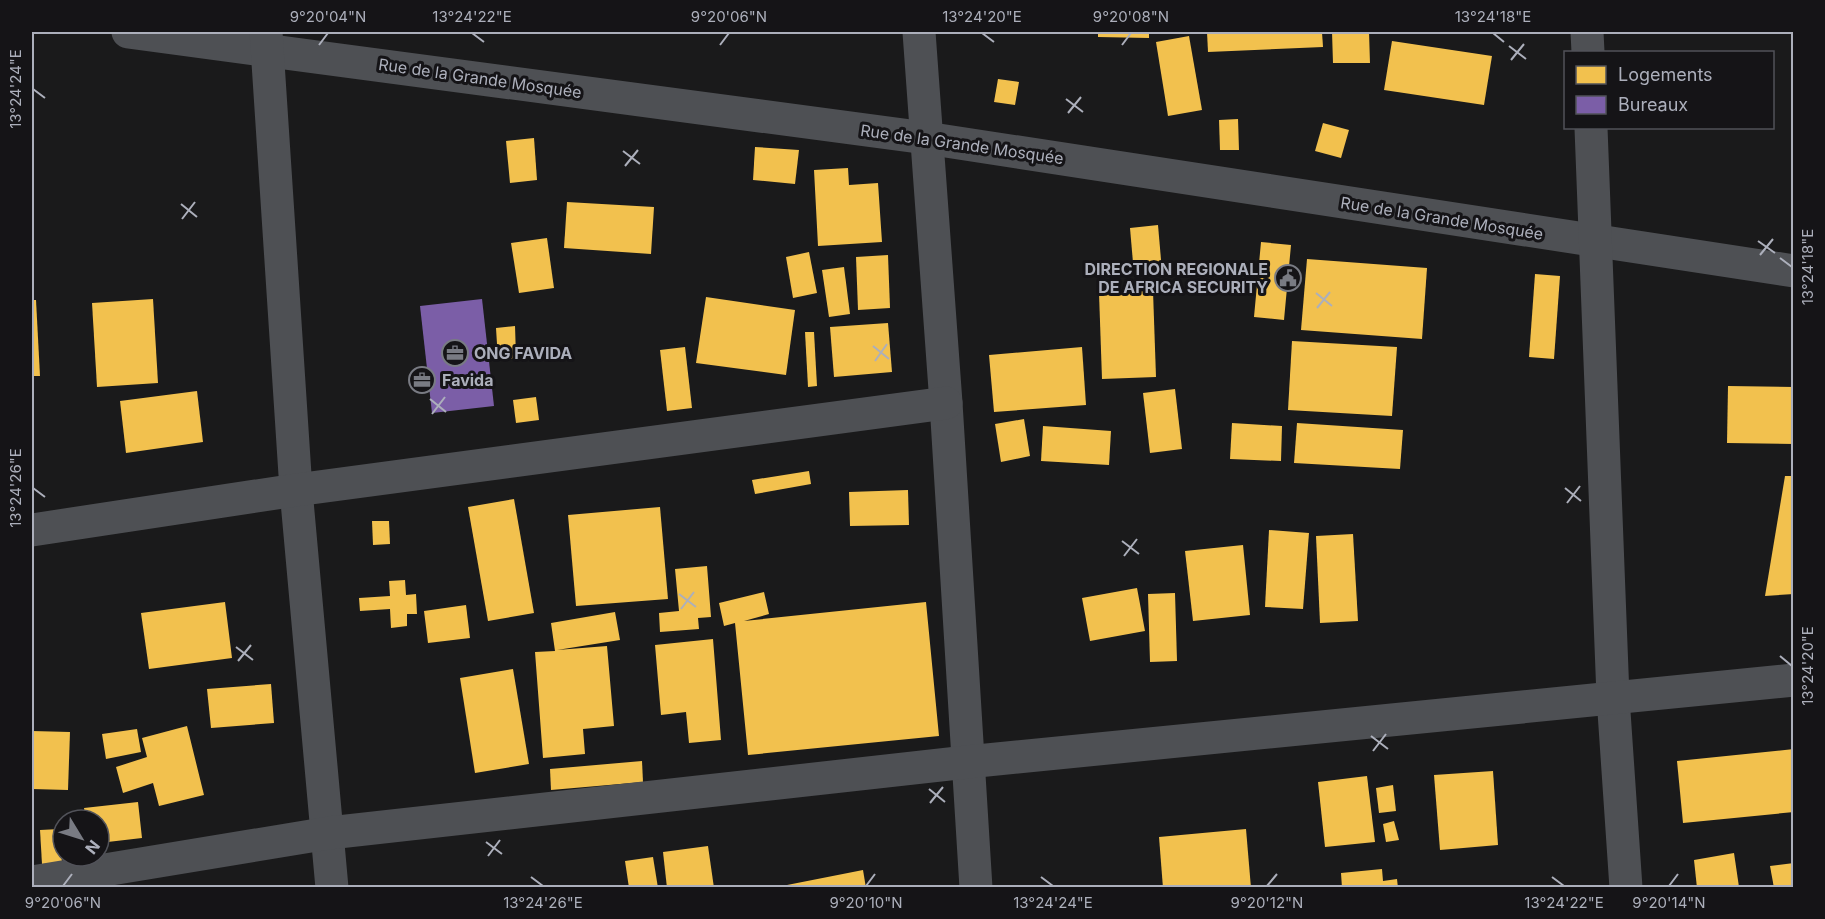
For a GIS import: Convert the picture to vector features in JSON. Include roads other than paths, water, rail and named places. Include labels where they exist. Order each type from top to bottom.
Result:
[{"type":"street","name":"Rue de la Grande Mosquée","points":[[128,32],[266,40],[1794,271]]},
{"type":"street","points":[[919,32],[946,402],[976,888]]},
{"type":"street","points":[[1587,32],[1588,51]]},
{"type":"street","points":[[266,40],[296,490],[329,833],[332,888]]},
{"type":"street","points":[[1591,129],[1613,697],[1626,888]]},
{"type":"street","points":[[32,530],[296,490],[946,402]]},
{"type":"street","points":[[32,882],[329,833],[967,762],[1794,680]]},
{"type":"place","name":"DIRECTION REGIONALE DE AFRICA SECURITY","points":[[1288,278]]},
{"type":"place","name":"ONG FAVIDA","points":[[455,353]]},
{"type":"place","name":"Favida","points":[[422,380]]}]
